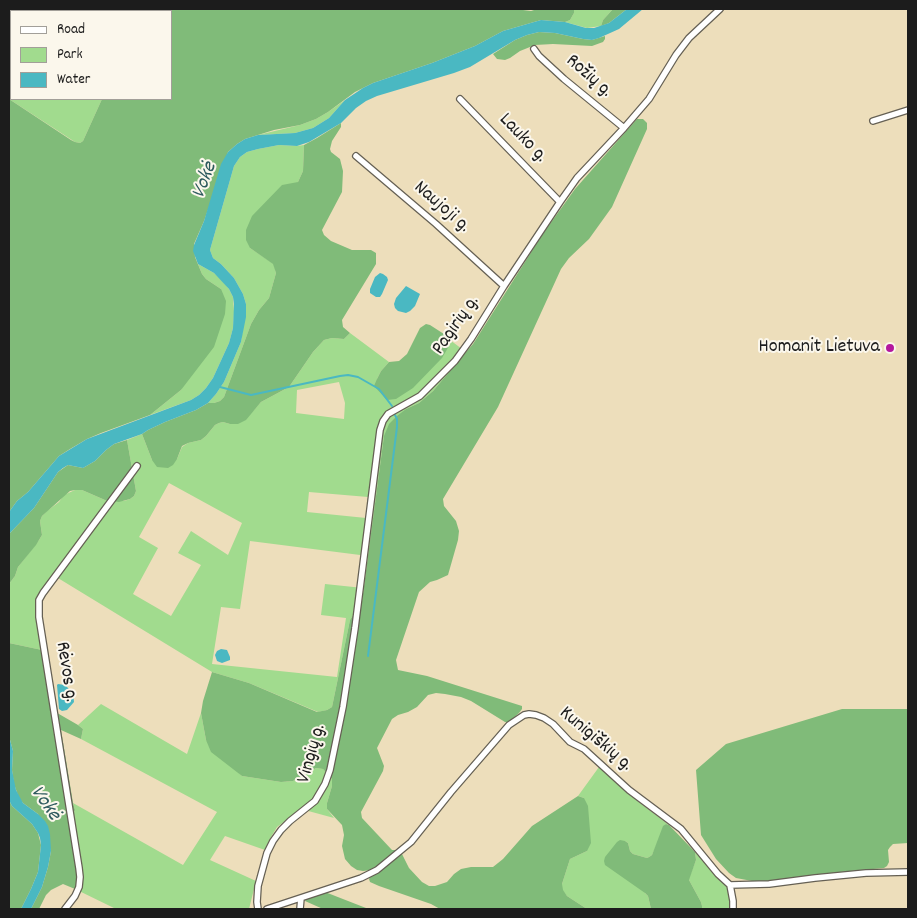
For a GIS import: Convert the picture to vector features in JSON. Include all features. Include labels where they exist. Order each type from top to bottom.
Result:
[{"type":"street","name":"Pagirių g.","points":[[343,707],[380,430],[383,421],[388,414],[420,396],[455,360],[578,178],[649,99],[668,67],[689,38],[720,9]]},
{"type":"street","name":"Rožių g.","points":[[534,48],[564,79],[624,128]]},
{"type":"street","name":"Lauko g.","points":[[460,99],[560,202]]},
{"type":"street","points":[[873,121],[908,110]]},
{"type":"street","name":"Naujoji g.","points":[[356,156],[436,224],[504,286]]},
{"type":"street","name":"Rėvos g.","points":[[65,909],[79,887],[80,868],[39,617],[39,600],[42,593],[137,466]]},
{"type":"street","name":"Vingių g.","points":[[258,909],[258,886],[272,841],[290,821],[315,801],[325,784],[330,770],[343,707]]},
{"type":"street","name":"Kunigiškių g.","points":[[267,909],[361,878],[377,870],[411,842],[451,792],[509,726],[524,714],[536,715],[553,724],[570,742],[584,749],[629,790],[681,829],[718,874],[730,885]]},
{"type":"street","points":[[733,909],[730,885],[769,884],[866,873],[908,872]]},
{"type":"street","points":[[300,909],[301,898]]},
{"type":"green space","points":[[9,9],[64,9],[10,10],[9,73]]},
{"type":"green space","points":[[64,9],[144,9],[144,10]]},
{"type":"green space","points":[[522,9],[531,11],[537,9],[574,9],[574,13],[570,20],[565,22],[541,20],[503,31],[475,46],[373,83],[355,92],[316,119],[245,139],[237,144],[228,152],[194,244],[195,257],[202,274],[221,289],[226,301],[225,314],[214,347],[181,390],[150,415],[87,439],[59,456],[9,512],[9,99],[71,140],[80,143],[83,141],[102,100],[172,100],[172,10],[144,10]]},
{"type":"green space","points":[[574,9],[613,9],[603,20],[601,26],[587,28],[565,22],[570,20]]},
{"type":"green space","points":[[613,9],[627,9],[609,23],[601,26],[603,20]]},
{"type":"green space","points":[[539,32],[592,40],[605,36],[605,39],[603,42],[592,46],[535,45],[505,60],[497,59],[493,54],[515,40]]},
{"type":"green space","points":[[10,72],[10,100],[9,99]]},
{"type":"green space","points":[[11,100],[102,100],[83,141],[80,143],[75,142]]},
{"type":"green space","points":[[345,100],[329,118],[313,128],[295,133],[258,135],[300,125],[316,119]]},
{"type":"green space","points":[[637,119],[643,119],[647,123],[647,129],[612,207],[589,239],[569,258],[561,269],[498,407],[443,499],[444,506],[456,521],[459,531],[448,575],[430,582],[419,592],[396,660],[398,670],[427,676],[522,706],[522,709],[509,722],[505,722],[461,697],[436,693],[428,695],[417,707],[392,719],[377,748],[384,766],[383,771],[361,812],[362,818],[392,850],[397,850],[402,854],[409,868],[422,882],[429,886],[435,886],[447,882],[461,869],[493,867],[503,859],[532,826],[578,796],[584,798],[588,806],[591,843],[587,851],[570,859],[562,884],[567,896],[587,909],[440,909],[370,882],[371,870],[357,870],[345,859],[342,846],[344,835],[342,825],[327,809],[332,779],[323,769],[316,768],[293,781],[281,782],[242,776],[211,752],[206,740],[201,713],[203,701],[212,672],[249,683],[317,712],[332,707],[350,620],[362,601],[384,436],[389,424],[406,409],[419,403],[433,391],[473,344],[542,235],[575,189]]},
{"type":"green space","points":[[341,123],[341,127],[332,141],[330,149],[340,159],[343,171],[342,192],[322,230],[324,235],[331,241],[352,250],[371,250],[376,253],[376,264],[342,320],[343,327],[350,333],[344,339],[332,338],[324,340],[313,352],[289,387],[261,402],[246,420],[238,424],[223,422],[215,425],[201,440],[182,446],[173,465],[168,468],[157,467],[152,460],[142,434],[208,403],[220,401],[224,397],[251,324],[269,298],[276,273],[273,264],[250,248],[246,240],[246,230],[252,216],[282,185],[298,182],[303,171],[304,145]]},
{"type":"green space","points":[[279,145],[304,145],[303,171],[298,182],[250,248],[274,264],[276,273],[269,298],[251,324],[224,397],[220,401],[208,403],[224,382],[241,342],[246,304],[234,278],[213,258],[210,250],[234,166],[240,157],[247,152]]},
{"type":"green space","points":[[198,264],[222,280],[233,297],[233,328],[229,343],[213,378],[199,395],[191,400],[150,415],[181,390],[221,289],[206,279]]},
{"type":"green space","points":[[426,324],[447,336],[450,340],[449,346],[442,358],[413,388],[396,399],[387,400],[374,386],[381,371],[389,362],[399,361],[407,354],[420,328]]},
{"type":"green space","points":[[350,333],[389,362],[377,379],[449,346],[450,340],[466,352],[433,391],[419,403],[406,409],[384,437],[368,556],[250,541],[240,609],[221,607],[212,664],[337,677],[346,618],[321,615],[325,584],[363,588],[362,601],[350,620],[332,707],[318,712],[249,683],[212,672],[53,575],[40,592],[36,603],[36,617],[42,650],[9,643],[9,584],[15,576],[18,567],[42,535],[40,521],[42,516],[59,502],[64,495],[75,490],[82,490],[105,500],[124,501],[130,499],[136,491],[127,440],[142,434],[152,460],[177,459],[182,447],[188,443],[201,440],[215,425],[223,422],[230,424],[254,410],[261,402],[289,387],[313,352],[324,340],[332,338],[344,339]],"holes":[[[339,382],[345,403],[344,419],[296,413],[297,390]],[[169,483],[242,523],[228,555],[191,531],[178,553],[201,565],[171,616],[133,594],[158,548],[139,537]],[[309,492],[368,497],[366,518],[307,512]]]},
{"type":"green space","points":[[127,440],[136,491],[134,496],[119,502],[105,500],[82,490],[70,491],[42,516],[40,521],[42,535],[18,567],[15,576],[9,584],[9,534],[34,508],[58,472],[68,465],[83,468],[95,461],[114,444]]},
{"type":"green space","points":[[9,643],[42,650],[52,710],[83,729],[81,739],[61,730],[75,810],[70,823],[78,878],[75,889],[63,884],[51,890],[46,895],[39,909],[31,909],[42,887],[51,851],[38,814],[19,798],[14,784],[12,770],[13,751],[9,736]]},
{"type":"green space","points":[[101,704],[187,754],[201,713],[206,740],[242,776],[281,782],[293,781],[316,768],[323,769],[332,779],[327,809],[334,818],[301,809],[277,827],[265,850],[225,836],[210,860],[256,881],[249,909],[116,909],[75,889],[70,823],[75,810],[73,803],[183,865],[217,812],[81,739],[83,729],[78,725]]},
{"type":"green space","points":[[842,709],[908,709],[908,843],[893,844],[890,847],[888,850],[889,862],[884,868],[767,882],[736,878],[716,859],[701,835],[696,770],[726,744]]},
{"type":"green space","points":[[599,767],[631,796],[669,825],[666,824],[652,855],[647,858],[633,854],[628,843],[625,841],[645,893],[648,896],[651,909],[587,909],[567,896],[562,890],[570,859],[587,851],[584,798],[578,796]]},
{"type":"green space","points":[[9,800],[12,806],[32,824],[38,833],[41,845],[38,872],[21,909],[9,909]]},
{"type":"green space","points":[[666,824],[695,852],[696,860],[689,880],[701,902],[702,909],[651,909],[648,896],[645,893],[605,865],[605,857],[620,840],[628,843],[633,854],[647,858],[652,855],[663,826]]},
{"type":"green space","points":[[695,852],[727,886],[730,909],[702,909],[701,902],[689,880],[696,860]]},
{"type":"green space","points":[[325,892],[367,909],[323,909],[305,901],[307,898]]},
{"type":"water","points":[[627,9],[643,9],[619,29],[599,38],[592,40],[539,32],[527,35],[515,40],[470,67],[366,101],[341,123],[309,142],[297,146],[279,145],[258,149],[247,152],[240,157],[234,166],[210,250],[213,258],[234,278],[246,304],[246,317],[241,342],[224,382],[208,403],[196,410],[114,444],[95,461],[83,468],[68,465],[63,468],[58,472],[34,508],[9,534],[9,512],[59,456],[87,439],[191,400],[206,388],[213,378],[229,343],[233,328],[233,297],[229,289],[214,273],[198,264],[193,251],[221,164],[228,152],[237,144],[258,135],[295,133],[313,128],[329,118],[345,100],[363,88],[475,46],[503,31],[541,20],[565,22],[586,28],[594,28],[609,23]]},
{"type":"water","points":[[380,273],[387,277],[388,280],[380,297],[376,297],[370,293],[370,289],[375,277]]},
{"type":"water","points":[[406,286],[420,294],[415,306],[406,313],[398,311],[394,304],[396,298]]},
{"type":"water","points":[[221,649],[227,650],[230,660],[222,663],[217,661],[215,655]]},
{"type":"water","points":[[58,684],[65,685],[73,693],[74,702],[67,710],[62,711],[59,709]]},
{"type":"water","points":[[9,736],[13,751],[12,770],[16,790],[23,803],[45,821],[50,834],[51,851],[48,867],[42,887],[31,909],[21,909],[38,872],[41,845],[38,833],[32,824],[12,806],[9,800]]},
{"type":"waterway","points":[[220,387],[251,395],[348,375],[358,377],[379,389],[392,406]]},
{"type":"waterway","points":[[368,656],[397,427],[395,415]]},
{"type":"place","name":"Homanit Lietuva","points":[[890,348]]},
{"type":"water label","name":"Vokė","points":[[206,181]]},
{"type":"water label","name":"Vokė","points":[[44,804]]}]
